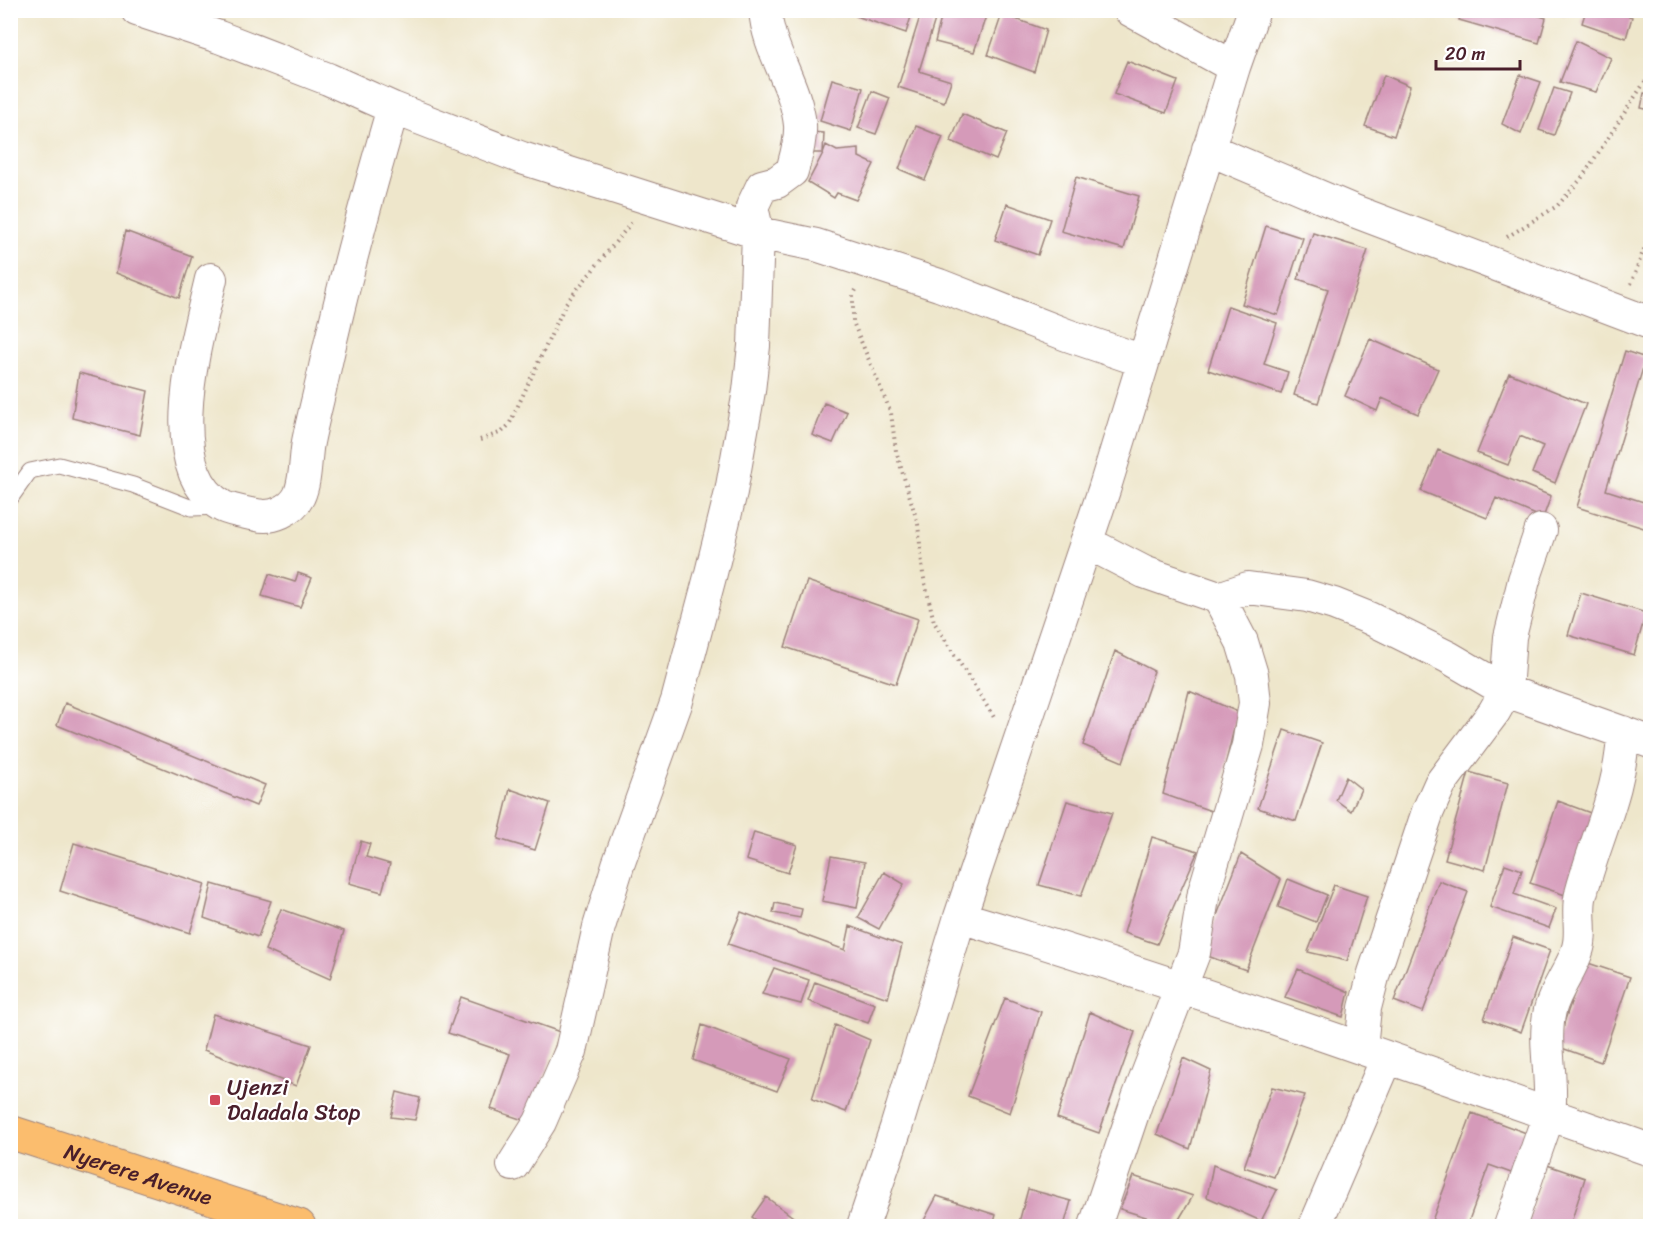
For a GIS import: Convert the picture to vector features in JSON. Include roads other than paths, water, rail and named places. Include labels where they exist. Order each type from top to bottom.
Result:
[{"type":"main road","name":"Nyerere Avenue","points":[[10,1132],[300,1227]]},
{"type":"street","points":[[137,10],[219,37],[522,158],[652,201],[758,233],[816,245],[939,285],[1067,335],[1143,361]]},
{"type":"street","points":[[513,1165],[540,1122],[571,1051],[598,927],[618,864],[677,701],[711,573],[744,426],[754,346],[758,233],[752,207],[762,186],[777,182],[792,171],[799,144],[800,125],[788,79],[772,46],[765,10]]},
{"type":"street","points":[[1130,10],[1234,67]]},
{"type":"street","points":[[862,1227],[899,1117],[960,917],[1086,542],[1208,149],[1254,10]]},
{"type":"street","points":[[211,279],[195,343],[186,393],[187,424],[196,477],[222,507],[258,516],[277,514],[291,507],[299,495],[343,290],[393,108]]},
{"type":"street","points":[[1208,149],[1354,212],[1638,319]]},
{"type":"street","points":[[1315,1227],[1374,1053],[1365,1008],[1374,973],[1428,811],[1440,784],[1494,712],[1506,692],[1512,628],[1524,580],[1541,530]]},
{"type":"street","points":[[1086,542],[1144,572],[1219,598],[1248,588],[1307,596],[1334,604],[1369,618],[1448,657],[1506,692],[1637,737],[1623,758],[1615,793],[1580,896],[1578,947],[1557,986],[1550,1013],[1547,1054],[1551,1096],[1549,1114],[1510,1227]]},
{"type":"street","points":[[1095,1227],[1138,1098],[1194,953],[1204,892],[1234,796],[1255,703],[1252,675],[1242,642],[1219,598]]},
{"type":"street","points":[[960,917],[1180,986],[1650,1150]]},
{"type":"lane","points":[[10,499],[30,471],[59,465],[133,485],[192,508],[222,507]]},
{"type":"place","name":"Ujenzi Daladala Stop","points":[[215,1100]]}]
